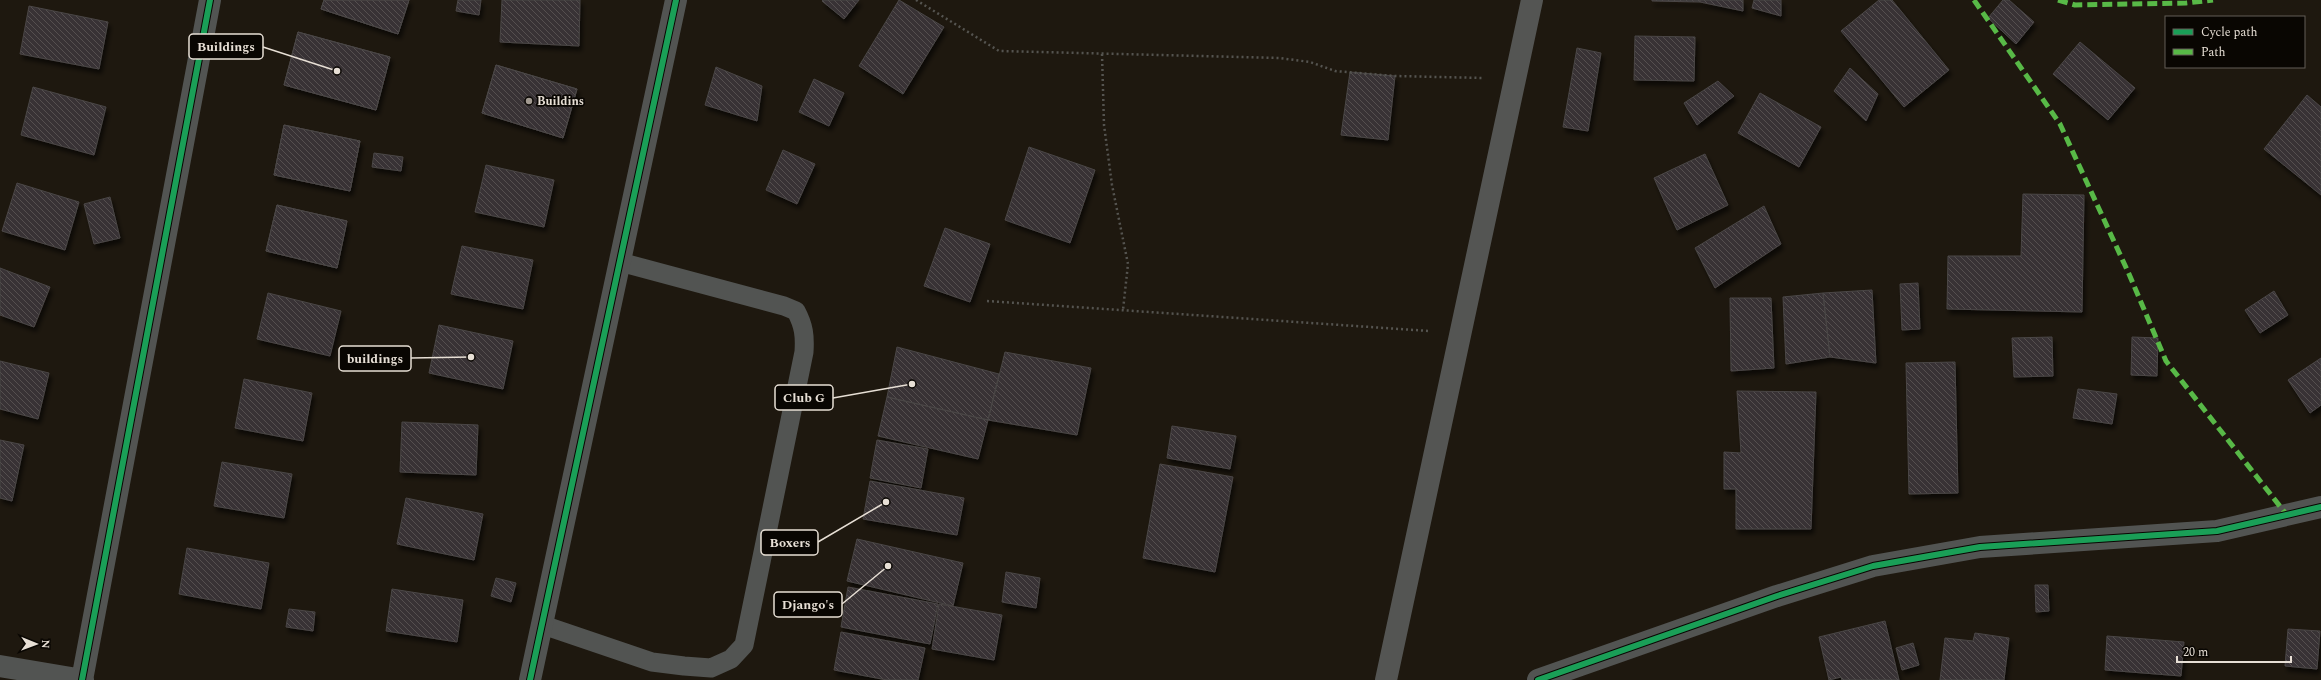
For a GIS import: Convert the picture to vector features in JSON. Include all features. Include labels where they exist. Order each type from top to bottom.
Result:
[{"type":"main road","points":[[1386,680],[1532,0]]},
{"type":"street","points":[[0,666],[82,680],[210,0]]},
{"type":"street","points":[[530,680],[676,0]]},
{"type":"street","points":[[1538,680],[1777,596],[1873,566],[1980,547],[2217,531],[2321,507]]},
{"type":"lane","points":[[543,625],[652,662],[684,666],[711,668],[731,659],[744,646],[804,352],[805,336],[803,324],[796,311],[784,306],[620,262]]},
{"type":"path","points":[[916,0],[999,52],[1279,58],[1310,62],[1335,71],[1395,76],[1516,78]]},
{"type":"path","points":[[1102,54],[1104,125],[1112,185],[1128,264],[1123,310]]},
{"type":"path","points":[[987,301],[1461,333]]},
{"type":"building","points":[[324,0],[409,0],[398,34],[321,9]]},
{"type":"building","points":[[324,0],[409,0],[398,34],[321,9]]},
{"type":"building","points":[[458,0],[481,0],[479,15],[456,11]]},
{"type":"building","points":[[502,0],[580,0],[579,46],[500,42]]},
{"type":"building","points":[[859,0],[844,19],[822,1]]},
{"type":"building","points":[[899,0],[944,27],[903,94],[859,66]]},
{"type":"building","points":[[1700,0],[1700,2],[1652,1]]},
{"type":"building","points":[[1700,0],[1743,0],[1743,11],[1700,2]]},
{"type":"building","points":[[1754,0],[1781,0],[1781,16],[1752,8]]},
{"type":"building","points":[[1879,0],[1892,0],[1949,70],[1904,107],[1841,31]]},
{"type":"building","points":[[2003,0],[2009,0],[2034,22],[2016,44],[1988,18]]},
{"type":"building","points":[[29,6],[108,22],[99,69],[20,54]]},
{"type":"building","points":[[298,32],[390,57],[376,110],[284,85]]},
{"type":"building","points":[[298,32],[390,57],[376,110],[284,85]]},
{"type":"building","points":[[1635,36],[1695,37],[1694,81],[1634,80]]},
{"type":"building","points":[[2080,42],[2135,88],[2108,120],[2053,74]]},
{"type":"building","points":[[1577,48],[1601,53],[1588,131],[1563,127]]},
{"type":"building","name":"Buildins","points":[[496,65],[577,89],[563,138],[482,113]]},
{"type":"building","name":"Buildins","points":[[496,65],[577,89],[563,138],[482,113]]},
{"type":"building","points":[[716,67],[762,86],[757,121],[705,105]]},
{"type":"building","points":[[1850,68],[1878,94],[1866,121],[1834,91]]},
{"type":"building","points":[[1350,72],[1395,76],[1388,140],[1341,135]]},
{"type":"building","points":[[814,79],[844,93],[829,126],[799,112]]},
{"type":"building","points":[[1718,81],[1734,96],[1697,125],[1684,103]]},
{"type":"building","points":[[33,87],[106,107],[94,155],[21,135]]},
{"type":"building","points":[[1760,93],[1821,127],[1799,167],[1738,133]]},
{"type":"building","points":[[2307,95],[2321,107],[2321,195],[2264,149]]},
{"type":"building","points":[[284,125],[360,141],[350,191],[274,175]]},
{"type":"building","points":[[284,125],[360,141],[350,191],[274,175]]},
{"type":"building","points":[[1029,147],[1095,170],[1070,243],[1005,220]]},
{"type":"building","points":[[783,150],[815,164],[797,204],[766,190]]},
{"type":"building","points":[[374,153],[403,157],[401,171],[372,167]]},
{"type":"building","points":[[1705,154],[1728,205],[1677,230],[1654,178]]},
{"type":"building","points":[[486,165],[554,180],[544,227],[475,212]]},
{"type":"building","points":[[17,183],[79,202],[65,250],[2,231]]},
{"type":"building","points":[[2023,194],[2084,195],[2082,312],[1947,309],[1948,256],[2021,256]]},
{"type":"building","points":[[110,197],[120,238],[94,244],[84,204]]},
{"type":"building","points":[[277,205],[347,221],[337,268],[266,251]]},
{"type":"building","points":[[277,205],[347,221],[337,268],[266,251]]},
{"type":"building","points":[[1764,206],[1781,244],[1715,288],[1695,248]]},
{"type":"building","points":[[945,228],[990,244],[970,302],[924,286]]},
{"type":"building","points":[[462,246],[533,260],[523,309],[451,294]]},
{"type":"building","points":[[0,268],[50,287],[34,327],[0,315]]},
{"type":"building","points":[[1918,283],[1920,329],[1902,330],[1900,284]]},
{"type":"building","points":[[1872,290],[1876,363],[1830,357],[1823,293]]},
{"type":"building","points":[[2274,291],[2288,315],[2260,333],[2245,310]]},
{"type":"building","points":[[268,293],[341,311],[330,356],[257,339]]},
{"type":"building","points":[[1823,293],[1830,357],[1786,364],[1783,297]]},
{"type":"building","points":[[1730,298],[1771,298],[1774,368],[1731,371]]},
{"type":"building","points":[[439,325],[513,341],[503,389],[429,373]]},
{"type":"building","points":[[2052,337],[2053,376],[2014,377],[2012,338]]},
{"type":"building","points":[[2132,337],[2158,338],[2157,376],[2131,375]]},
{"type":"building","points":[[897,347],[999,374],[988,420],[887,397]]},
{"type":"building","points":[[1005,352],[1091,368],[1077,435],[988,420]]},
{"type":"building","points":[[2321,358],[2321,405],[2310,413],[2288,380]]},
{"type":"building","points":[[0,361],[49,373],[38,419],[0,409]]},
{"type":"building","points":[[1955,362],[1958,493],[1909,494],[1906,363]]},
{"type":"building","points":[[244,379],[312,393],[303,441],[235,428]]},
{"type":"building","points":[[2078,389],[2117,394],[2112,424],[2073,418]]},
{"type":"building","points":[[1737,391],[1816,392],[1811,529],[1736,529],[1736,489],[1724,489],[1724,452],[1741,453]]},
{"type":"building","points":[[887,397],[988,420],[978,459],[878,436]]},
{"type":"building","points":[[402,422],[478,425],[476,475],[400,472]]},
{"type":"building","points":[[1172,426],[1236,436],[1230,469],[1167,458]]},
{"type":"building","points":[[0,440],[24,445],[12,501],[0,498]]},
{"type":"building","points":[[877,440],[928,449],[921,488],[870,478]]},
{"type":"building","points":[[222,462],[292,474],[284,518],[214,506]]},
{"type":"building","points":[[1160,464],[1233,477],[1215,572],[1143,558]]},
{"type":"building","points":[[870,481],[964,498],[957,535],[863,519]]},
{"type":"building","points":[[406,498],[483,514],[474,560],[397,544]]},
{"type":"building","points":[[857,539],[963,563],[953,606],[847,581]]},
{"type":"building","points":[[187,548],[269,563],[261,609],[179,594]]},
{"type":"building","points":[[1006,572],[1040,578],[1036,608],[1002,602]]},
{"type":"building","points":[[496,578],[516,583],[511,602],[491,596]]},
{"type":"building","points":[[2035,585],[2048,585],[2049,611],[2036,612]]},
{"type":"building","points":[[848,587],[938,604],[930,644],[841,627]]},
{"type":"building","points":[[392,589],[463,600],[457,642],[386,631]]},
{"type":"building","points":[[939,604],[1002,615],[994,660],[932,649]]},
{"type":"building","points":[[289,609],[315,612],[313,631],[286,627]]},
{"type":"building","points":[[1885,621],[1899,680],[1842,680],[1841,677],[1829,680],[1819,637]]},
{"type":"building","points":[[2288,629],[2320,631],[2317,669],[2285,666]]},
{"type":"building","points":[[841,632],[925,648],[918,680],[887,680],[834,670]]},
{"type":"building","points":[[1975,633],[2009,638],[2004,680],[1940,680],[1945,638],[1973,641]]},
{"type":"building","points":[[2107,636],[2184,642],[2181,676],[2105,670]]},
{"type":"building","points":[[1913,643],[1919,665],[1902,670],[1896,648]]},
{"type":"marked path","points":[[1974,0],[2060,124],[2129,274],[2166,361],[2286,514]]},
{"type":"marked path","points":[[2058,0],[2075,5],[2186,3],[2213,0]]},
{"type":"cycle path","points":[[82,680],[210,0]]},
{"type":"cycle path","points":[[530,680],[676,0]]},
{"type":"cycle path","points":[[1538,680],[1777,596],[1873,566],[1980,547],[2217,531],[2321,507]]},
{"type":"place","name":"Buildings","points":[[337,71]]},
{"type":"place","name":"Buildins","points":[[529,101]]},
{"type":"place","name":"buildings","points":[[471,357]]},
{"type":"place","name":"Club G","points":[[912,384]]},
{"type":"place","name":"Boxers","points":[[886,502]]},
{"type":"place","name":"Django's","points":[[888,566]]}]
